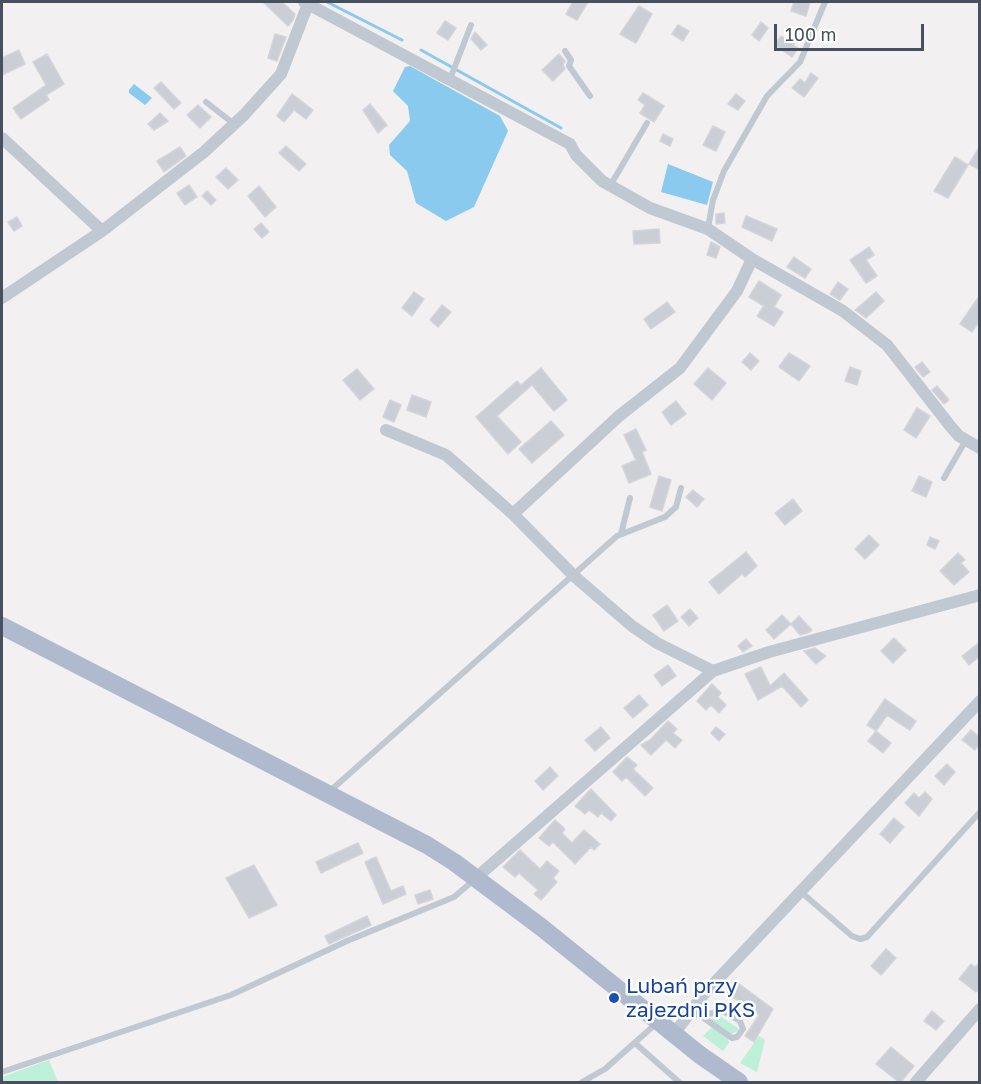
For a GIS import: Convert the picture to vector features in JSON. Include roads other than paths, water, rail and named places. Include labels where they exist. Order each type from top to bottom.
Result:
[{"type":"main road","points":[[2,626],[427,845],[477,877],[658,1022],[740,1083]]},
{"type":"street","points":[[2,298],[102,231],[204,152],[234,124],[281,74],[306,3],[570,144],[588,168],[610,186],[650,208],[708,229],[752,259],[843,311],[887,345],[941,416],[966,440],[980,448]]},
{"type":"street","points":[[2,138],[102,231]]},
{"type":"street","points":[[513,514],[619,416],[680,368],[737,291],[752,259]]},
{"type":"street","points":[[386,430],[446,455],[513,514],[574,576],[645,635],[713,671]]},
{"type":"street","points":[[477,877],[713,671],[769,652],[980,595]]},
{"type":"street","points":[[674,1034],[696,1014],[703,995],[980,701]]},
{"type":"street","points":[[916,1083],[980,1009]]},
{"type":"lane","points":[[708,229],[713,200],[724,171],[767,96],[801,62],[825,2]]},
{"type":"lane","points":[[450,79],[471,25]]},
{"type":"lane","points":[[565,51],[571,60],[569,66],[590,96]]},
{"type":"lane","points":[[206,102],[234,124]]},
{"type":"lane","points":[[610,186],[646,123]]},
{"type":"lane","points":[[944,478],[966,440]]},
{"type":"lane","points":[[327,793],[621,534],[665,516],[676,507],[681,488]]},
{"type":"lane","points":[[621,534],[630,498]]},
{"type":"lane","points":[[801,892],[852,936],[860,939],[867,938],[980,812]]},
{"type":"lane","points":[[2,1072],[222,998],[368,932],[454,897],[477,877]]},
{"type":"lane","points":[[723,1011],[740,1021],[743,1029],[737,1037],[732,1038],[696,1014],[723,1011]]},
{"type":"lane","points":[[582,1083],[636,1044],[658,1022]]},
{"type":"lane","points":[[636,1044],[679,1083]]},
{"type":"water","points":[[410,66],[500,116],[508,131],[474,207],[446,221],[416,203],[407,171],[390,155],[389,145],[410,121],[408,106],[393,91],[405,67]]},
{"type":"water","points":[[134,84],[152,98],[145,105],[129,93]]},
{"type":"water","points":[[668,164],[713,182],[707,205],[661,192]]},
{"type":"waterway","points":[[327,2],[402,40]]},
{"type":"waterway","points":[[421,50],[561,128]]},
{"type":"place","name":"Lubań przy zajezdni PKS","points":[[614,998]]}]
